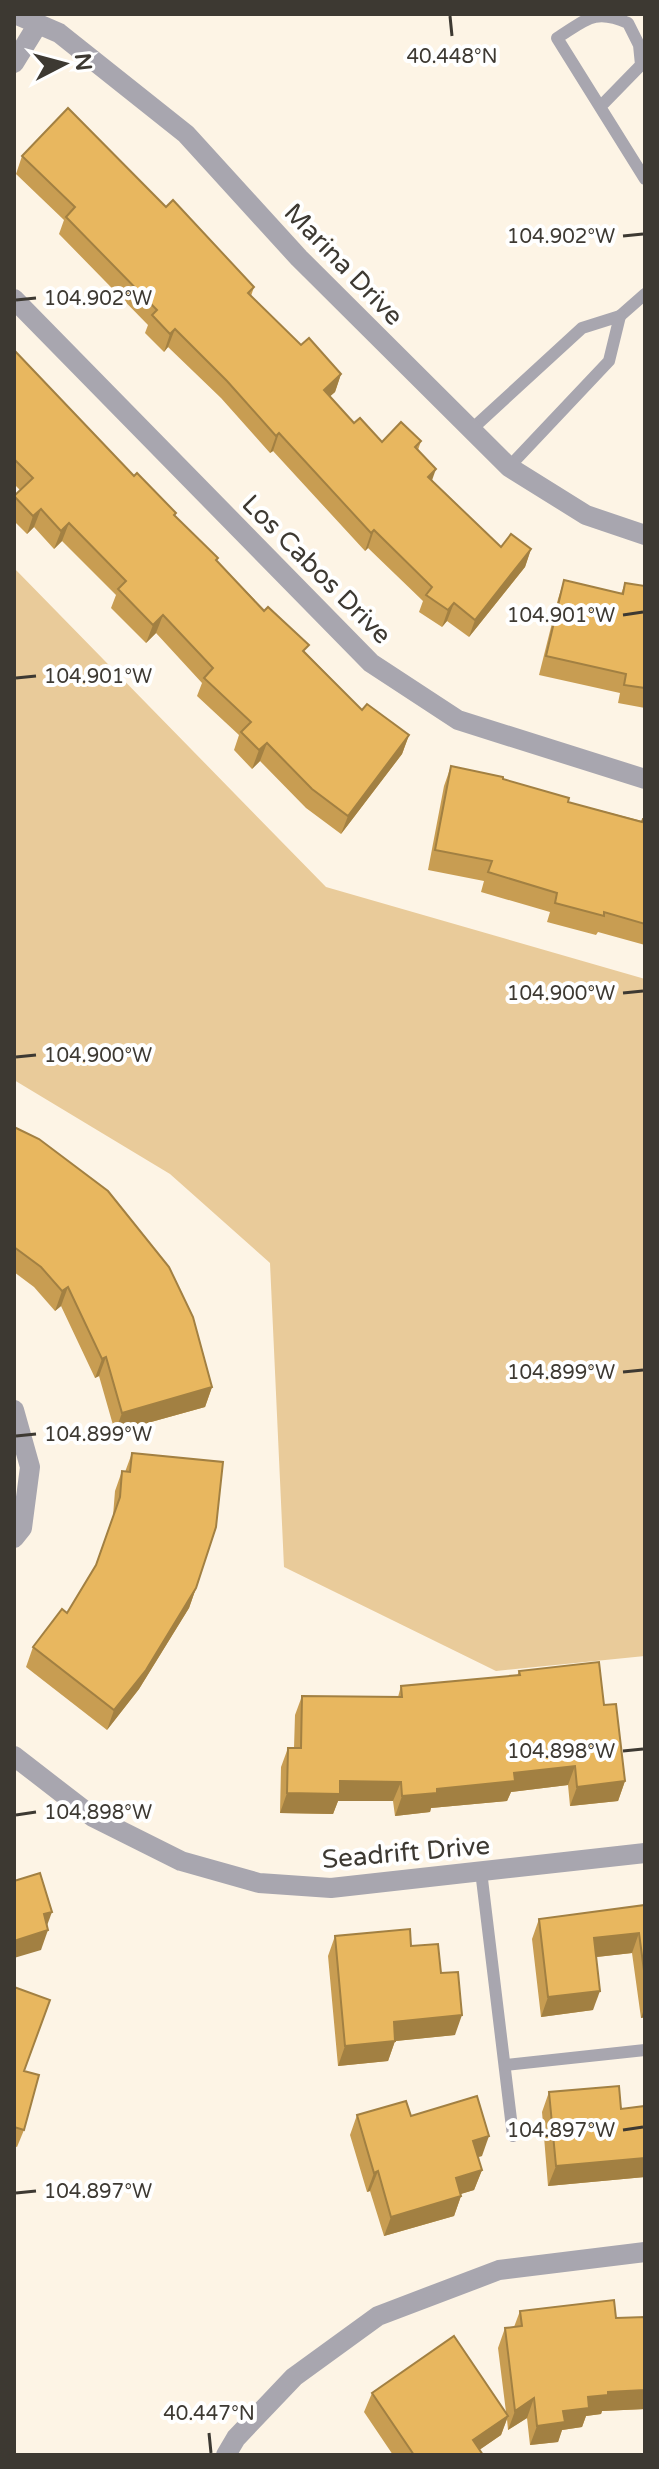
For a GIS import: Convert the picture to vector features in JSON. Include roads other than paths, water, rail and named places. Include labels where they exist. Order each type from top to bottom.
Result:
[{"type":"street","name":"Marina Drive","points":[[15,14],[41,19],[186,134],[299,258],[509,467],[586,515],[645,535]]},
{"type":"street","points":[[14,63],[41,19]]},
{"type":"street","name":"Los Cabos Drive","points":[[14,299],[371,663],[458,720],[645,779]]},
{"type":"street","points":[[14,1410],[30,1467],[22,1528],[14,1538]]},
{"type":"street","name":"Seadrift Drive","points":[[14,1756],[93,1817],[181,1861],[259,1883],[331,1888],[645,1853]]},
{"type":"street","points":[[226,2455],[236,2438],[294,2377],[378,2316],[499,2270],[645,2252]]},
{"type":"lane","points":[[600,107],[641,65],[639,45],[628,23],[610,15],[593,16],[557,38],[600,107],[645,179]]},
{"type":"lane","points":[[472,429],[582,328],[620,316],[645,294]]},
{"type":"lane","points":[[509,467],[609,361],[620,316]]},
{"type":"lane","points":[[481,1871],[513,2136]]},
{"type":"lane","points":[[505,2065],[645,2050]]}]
